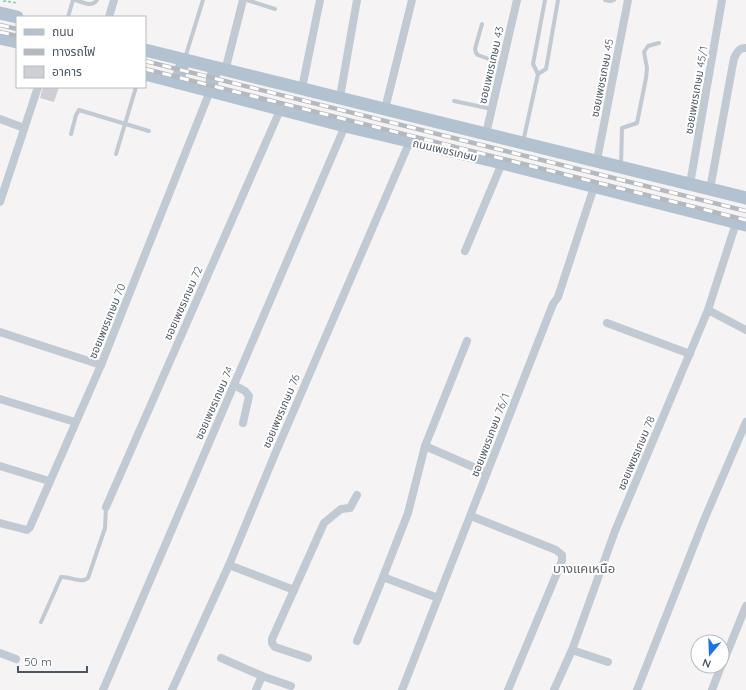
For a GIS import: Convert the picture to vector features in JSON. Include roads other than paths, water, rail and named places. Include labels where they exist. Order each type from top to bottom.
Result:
[{"type":"main road","points":[[2,7],[16,16]]},
{"type":"main road","points":[[0,38],[16,42]]},
{"type":"main road","points":[[146,50],[597,160],[746,198]]},
{"type":"main road","points":[[177,82],[184,60]]},
{"type":"main road","points":[[210,91],[220,69]]},
{"type":"main road","name":"ถนนเพชรเกษม","points":[[146,74],[281,108],[345,126],[502,163],[741,224]]},
{"type":"street","points":[[109,16],[114,0]]},
{"type":"street","points":[[220,69],[243,0]]},
{"type":"street","points":[[302,88],[320,0]]},
{"type":"street","points":[[340,97],[357,0]]},
{"type":"street","points":[[385,109],[412,0]]},
{"type":"street","name":"ซอยเพชรเกษม 43","points":[[486,134],[517,0]]},
{"type":"street","name":"ซอยเพชรเกษม 45","points":[[597,160],[628,0]]},
{"type":"street","name":"ซอยเพชรเกษม 45/1","points":[[690,184],[722,0]]},
{"type":"street","points":[[710,189],[734,58],[738,51],[746,48]]},
{"type":"street","points":[[0,202],[2,191],[38,88]]},
{"type":"street","name":"ซอยเพชรเกษม 70","points":[[0,523],[27,530],[30,527],[101,365],[210,91]]},
{"type":"street","name":"ซอยเพชรเกษม 72","points":[[106,507],[281,108]]},
{"type":"street","points":[[0,119],[24,128]]},
{"type":"street","name":"ซอยเพชรเกษม 74","points":[[103,690],[345,126]]},
{"type":"street","name":"ซอยเพชรเกษม 76","points":[[172,690],[229,565],[278,447],[410,141]]},
{"type":"street","points":[[465,251],[502,163]]},
{"type":"street","name":"ซอยเพชรเกษม 76/1","points":[[402,690],[553,304],[558,298],[594,187]]},
{"type":"street","name":"ซอยเพชรเกษม 78","points":[[554,690],[572,650],[615,531],[690,354],[741,224]]},
{"type":"street","points":[[708,310],[746,330]]},
{"type":"street","points":[[606,323],[690,354]]},
{"type":"street","points":[[0,332],[101,365]]},
{"type":"street","points":[[357,641],[408,513],[425,446],[468,341]]},
{"type":"street","points":[[234,385],[245,391],[248,396],[243,423]]},
{"type":"street","points":[[0,399],[75,422]]},
{"type":"street","points":[[637,690],[704,520],[746,422]]},
{"type":"street","points":[[425,446],[487,473]]},
{"type":"street","points":[[0,466],[49,481]]},
{"type":"street","points":[[308,658],[275,647],[272,643],[272,639],[324,523],[341,509],[350,508],[357,495]]},
{"type":"street","points":[[471,516],[556,550],[562,555],[562,562],[508,690]]},
{"type":"street","points":[[229,565],[294,590]]},
{"type":"street","points":[[383,577],[438,598]]},
{"type":"street","points":[[730,645],[746,606]]},
{"type":"street","points":[[572,650],[608,662]]},
{"type":"street","points":[[0,653],[16,659]]},
{"type":"street","points":[[221,658],[262,676],[291,686]]},
{"type":"street","points":[[712,690],[718,674]]},
{"type":"street","points":[[256,690],[262,676]]},
{"type":"lane","points":[[68,16],[74,0],[91,5],[97,0]]},
{"type":"lane","points":[[184,60],[203,0]]},
{"type":"lane","points":[[247,0],[275,9]]},
{"type":"lane","points":[[523,143],[538,74],[532,64],[545,0]]},
{"type":"lane","points":[[538,74],[546,69],[558,0]]},
{"type":"lane","points":[[605,0],[614,0]]},
{"type":"lane","points":[[482,24],[475,49],[476,53],[502,64]]},
{"type":"lane","points":[[621,167],[622,128],[637,123],[646,78],[647,68],[644,52],[648,46],[659,43]]},
{"type":"lane","points":[[116,154],[136,88]]},
{"type":"lane","points":[[454,101],[492,109]]},
{"type":"lane","points":[[71,134],[76,115],[79,110],[149,131]]},
{"type":"lane","points":[[41,622],[61,577],[83,581],[88,578],[105,528],[106,507]]},
{"type":"railway","points":[[0,25],[16,29]]},
{"type":"railway","points":[[0,32],[16,36]]},
{"type":"railway","points":[[146,61],[746,211]]},
{"type":"railway","points":[[146,69],[746,220]]},
{"type":"district","name":"บางแคเหนือ","points":[[584,568]]}]
